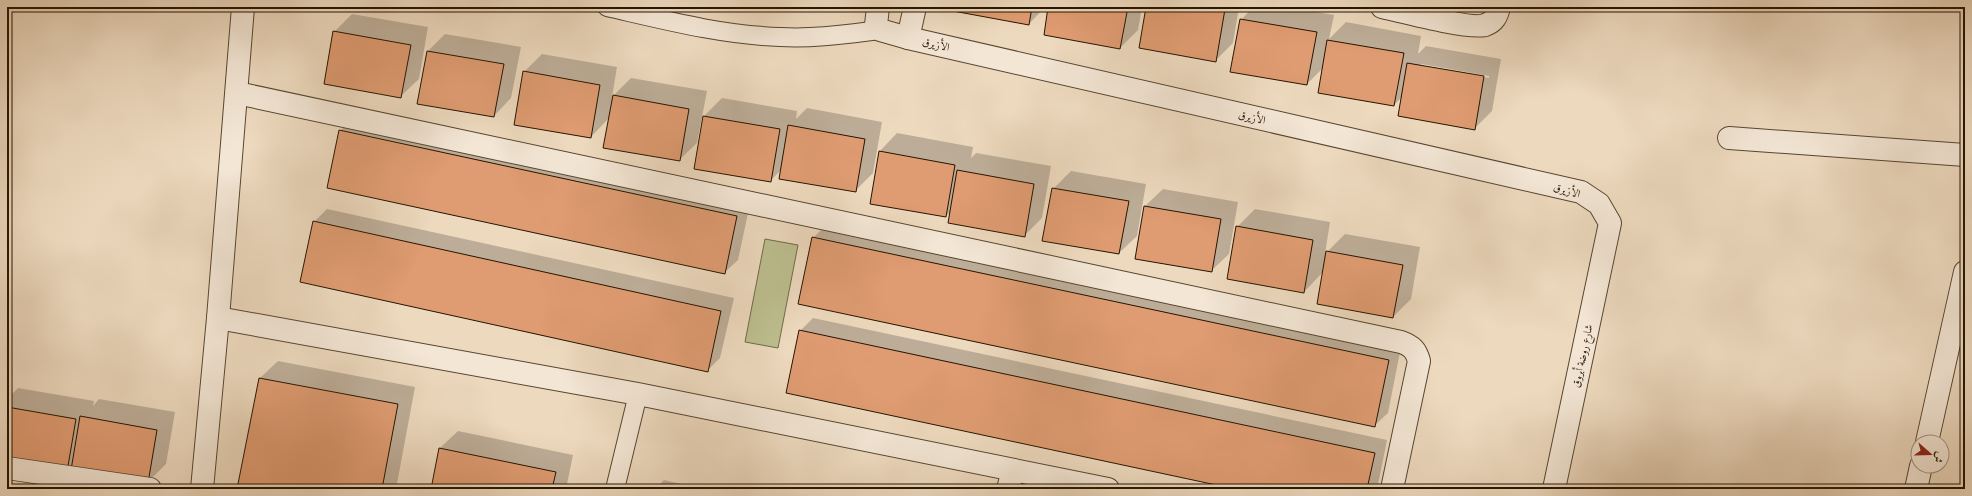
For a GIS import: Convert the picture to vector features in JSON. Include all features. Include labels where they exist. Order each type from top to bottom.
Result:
[{"type":"street","points":[[202,489],[218,318],[243,7]]},
{"type":"street","points":[[878,7],[876,25],[880,30]]},
{"type":"street","points":[[908,38],[915,7]]},
{"type":"street","points":[[1382,7],[1477,27],[1492,21],[1497,16],[1499,7]]},
{"type":"street","name":"الأزيرق","points":[[880,30],[908,38],[1581,192],[1599,204],[1610,223]]},
{"type":"street","points":[[237,93],[1401,342],[1411,346],[1417,353],[1419,361],[1392,489]]},
{"type":"street","points":[[1729,138],[1965,155]]},
{"type":"street","name":"شارع روضة أبروق","points":[[1554,489],[1610,223]]},
{"type":"street","points":[[1929,434],[1965,272]]},
{"type":"street","points":[[218,318],[638,394],[1010,479],[1108,489]]},
{"type":"street","points":[[7,468],[150,489]]},
{"type":"street","points":[[1916,489],[1919,474]]},
{"type":"lane","points":[[607,7],[735,34],[781,37],[827,36],[880,30]]},
{"type":"lane","points":[[615,489],[638,394]]},
{"type":"green space","points":[[765,239],[798,245],[778,348],[745,342]]},
{"type":"building","points":[[953,7],[1032,7],[1029,25],[953,11]]},
{"type":"building","points":[[1048,7],[1128,7],[1120,49],[1044,35]]},
{"type":"building","points":[[1146,7],[1215,7],[1225,9],[1216,62],[1139,48]]},
{"type":"building","points":[[1240,19],[1317,32],[1307,85],[1230,72]]},
{"type":"building","points":[[333,31],[411,45],[401,98],[324,84]]},
{"type":"building","points":[[1327,40],[1404,53],[1394,106],[1318,93]]},
{"type":"building","points":[[427,51],[504,64],[494,117],[417,104]]},
{"type":"building","points":[[1407,63],[1484,76],[1475,130],[1398,116]]},
{"type":"building","points":[[523,71],[600,85],[591,138],[514,125]]},
{"type":"building","points":[[613,95],[689,109],[680,161],[603,148]]},
{"type":"building","points":[[703,116],[780,129],[771,182],[694,169]]},
{"type":"building","points":[[788,125],[865,139],[856,192],[779,179]]},
{"type":"building","points":[[339,130],[737,216],[725,274],[327,188]]},
{"type":"building","points":[[879,151],[955,165],[946,217],[870,204]]},
{"type":"building","points":[[957,170],[1034,184],[1025,237],[948,223]]},
{"type":"building","points":[[1052,188],[1129,201],[1119,254],[1042,241]]},
{"type":"building","points":[[1144,206],[1221,219],[1212,272],[1135,259]]},
{"type":"building","points":[[313,221],[721,311],[708,372],[300,282]]},
{"type":"building","points":[[1236,226],[1313,240],[1304,293],[1227,279]]},
{"type":"building","points":[[812,237],[1389,360],[1375,427],[798,304]]},
{"type":"building","points":[[1326,251],[1403,265],[1393,318],[1317,304]]},
{"type":"building","points":[[799,330],[1375,453],[1367,489],[1235,489],[786,393]]},
{"type":"building","points":[[259,378],[398,404],[382,489],[237,489]]},
{"type":"building","points":[[7,407],[76,419],[67,472],[7,461]]},
{"type":"building","points":[[80,416],[157,430],[148,483],[71,470]]},
{"type":"building","points":[[439,448],[556,472],[552,489],[431,489]]}]
